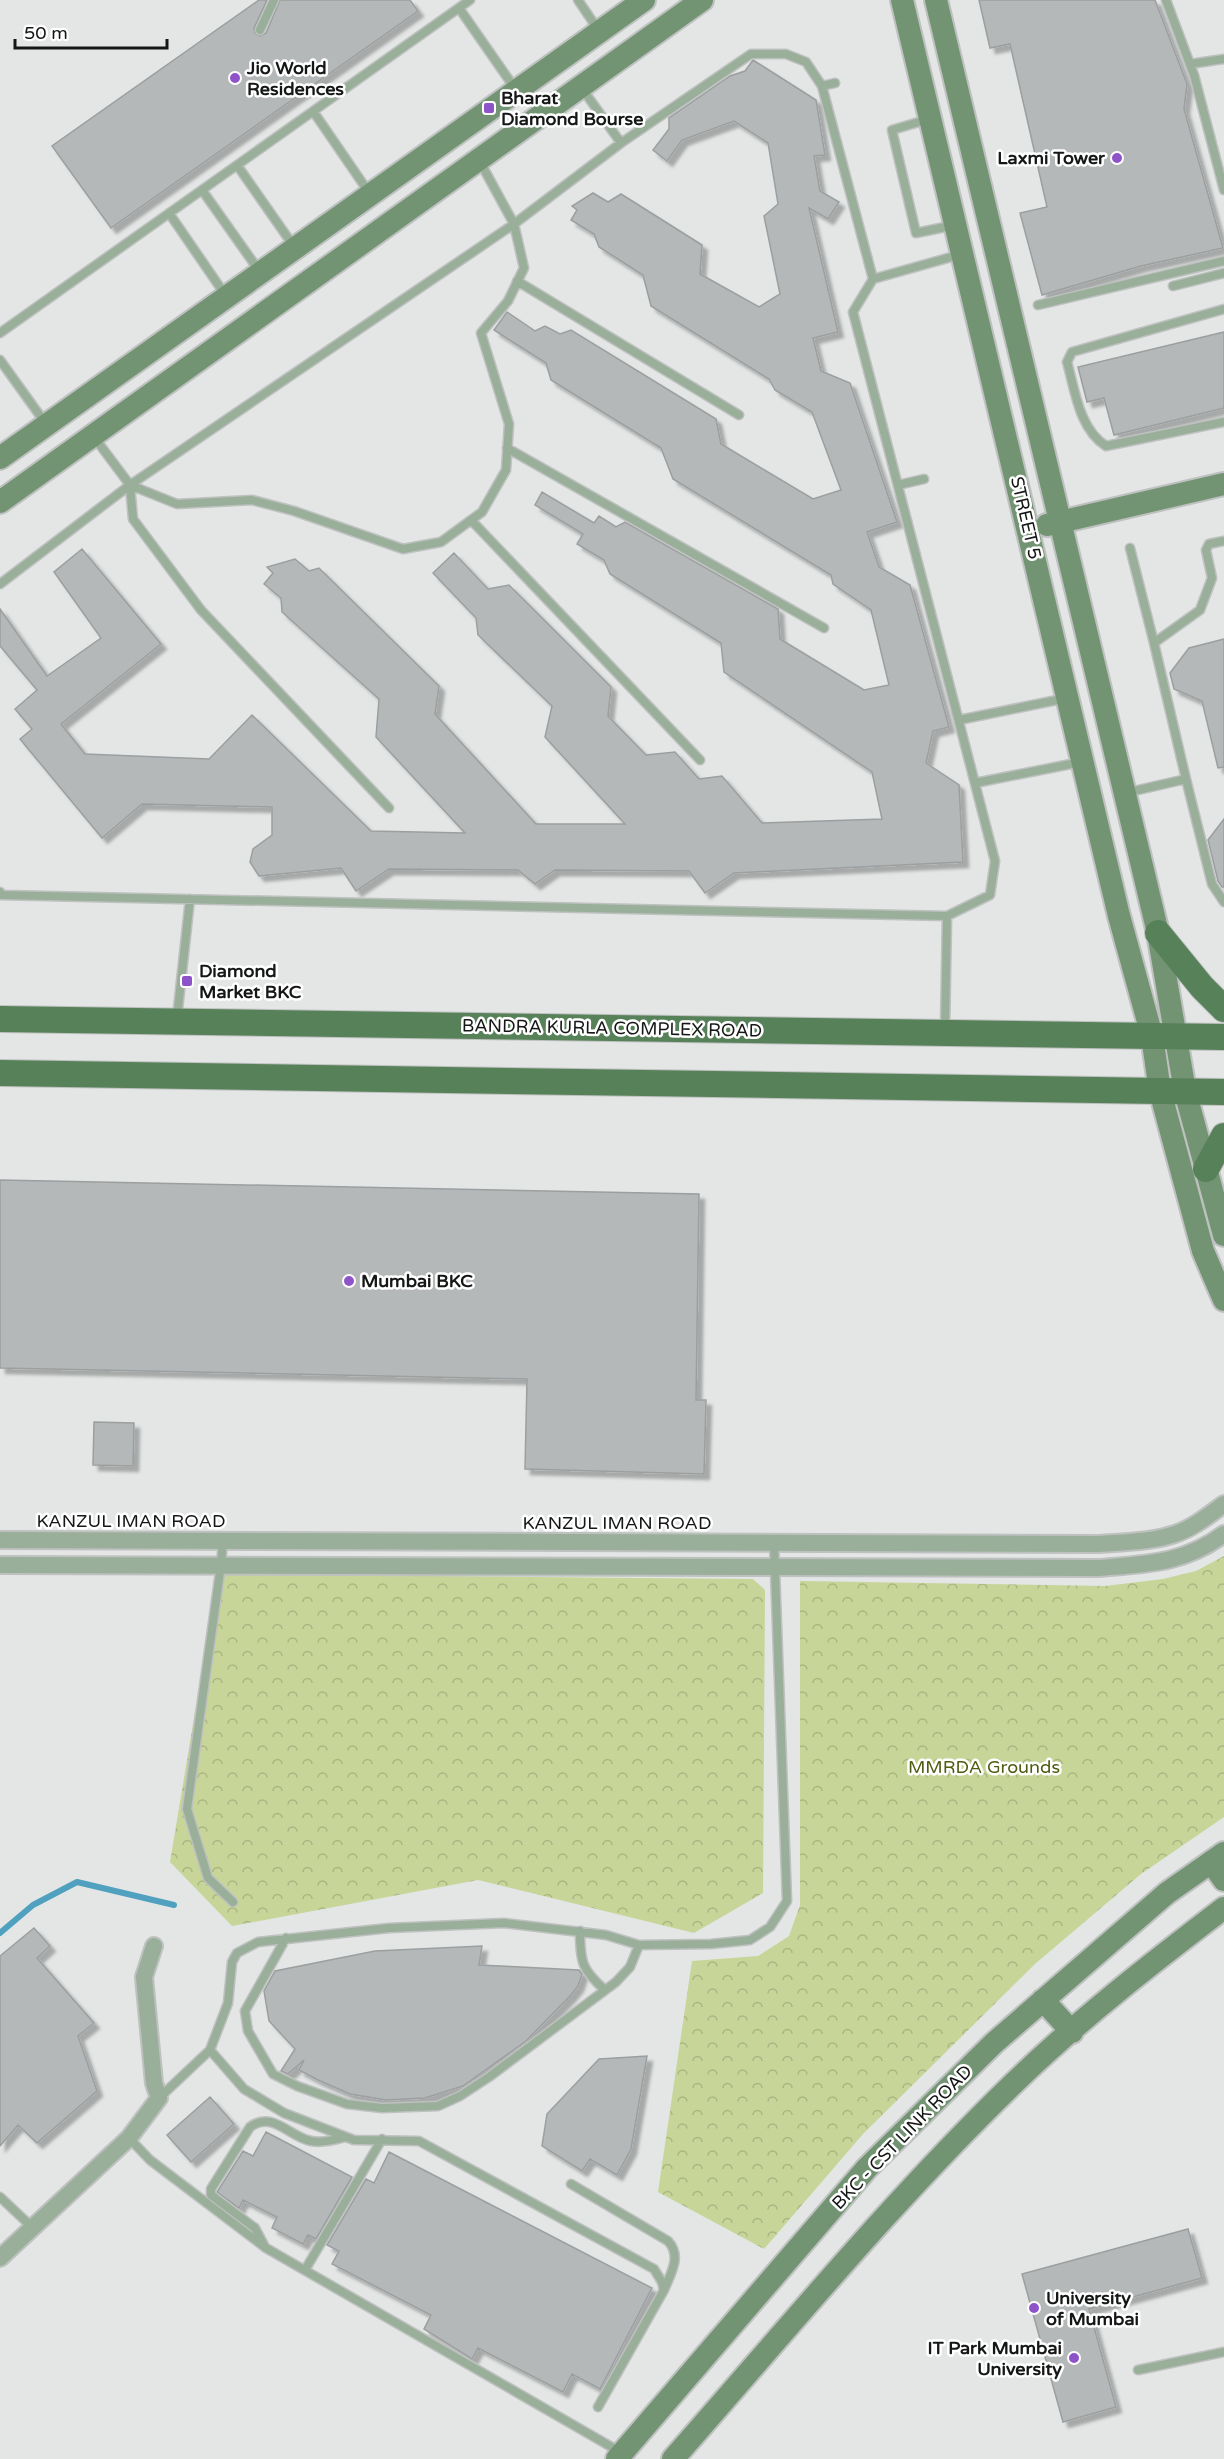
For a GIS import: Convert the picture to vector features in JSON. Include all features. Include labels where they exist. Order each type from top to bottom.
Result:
[{"type":"main road","points":[[1158,933],[1202,987],[1224,1009]]},
{"type":"main road","name":"BANDRA KURLA COMPLEX ROAD","points":[[0,1018],[1224,1037]]},
{"type":"main road","points":[[0,1073],[1224,1092]]},
{"type":"main road","points":[[1206,1169],[1224,1136]]},
{"type":"street","points":[[0,458],[644,0]]},
{"type":"street","points":[[0,502],[702,0]]},
{"type":"street","name":"STREET 5","points":[[902,0],[1119,916],[1165,1036]]},
{"type":"street","name":"STREET 5","points":[[936,0],[1158,933],[1165,1036]]},
{"type":"street","points":[[1028,529],[1224,484]]},
{"type":"street","points":[[1165,1036],[1160,1091],[1203,1251],[1224,1300]]},
{"type":"street","points":[[1165,1036],[1185,1091],[1224,1234]]},
{"type":"street","name":"KANZUL IMAN ROAD","points":[[0,1540],[1099,1544],[1176,1534],[1201,1521],[1224,1504]]},
{"type":"street","points":[[0,1565],[1099,1568],[1184,1557],[1224,1534]]},
{"type":"street","name":"BKC - CST LINK ROAD","points":[[619,2456],[867,2168],[994,2043],[1167,1893],[1220,1865]]},
{"type":"street","points":[[673,2459],[901,2201],[1015,2082],[1142,1970],[1224,1908]]},
{"type":"street","points":[[0,2258],[129,2138],[159,2098],[154,2083],[144,1977],[154,1946]]},
{"type":"street","points":[[1043,2000],[1072,2032]]},
{"type":"lane","points":[[260,30],[274,0]]},
{"type":"lane","points":[[0,333],[470,0]]},
{"type":"lane","points":[[578,0],[599,32]]},
{"type":"lane","points":[[1166,0],[1190,64],[1224,190]]},
{"type":"lane","points":[[459,8],[516,91]]},
{"type":"lane","points":[[0,584],[130,485],[514,224],[621,143],[751,54],[786,54],[806,62],[822,86],[873,279]]},
{"type":"lane","points":[[1190,64],[1224,59]]},
{"type":"lane","points":[[822,86],[835,83]]},
{"type":"lane","points":[[581,87],[621,143]]},
{"type":"lane","points":[[313,111],[370,194]]},
{"type":"lane","points":[[931,119],[892,130],[916,233],[956,225]]},
{"type":"lane","points":[[93,436],[130,485],[177,504],[252,500],[294,511],[403,549],[441,542],[482,512],[506,470],[509,424],[481,333],[508,301],[524,268],[514,224],[479,160]]},
{"type":"lane","points":[[237,165],[295,248]]},
{"type":"lane","points":[[202,190],[260,273]]},
{"type":"lane","points":[[169,213],[227,297]]},
{"type":"lane","points":[[0,892],[1,895],[947,916],[990,895],[995,861],[853,312],[873,279],[963,254]]},
{"type":"lane","points":[[1038,305],[1224,261]]},
{"type":"lane","points":[[1173,286],[1224,273]]},
{"type":"lane","points":[[517,281],[739,415]]},
{"type":"lane","points":[[1224,309],[1072,352],[1067,362],[1084,422],[1097,441],[1106,446],[1224,422]]},
{"type":"lane","points":[[0,360],[47,424]]},
{"type":"lane","points":[[507,448],[824,628]]},
{"type":"lane","points":[[898,484],[924,478]]},
{"type":"lane","points":[[130,485],[133,519],[201,610],[389,808]]},
{"type":"lane","points":[[471,520],[700,760]]},
{"type":"lane","points":[[1154,643],[1200,610],[1212,578],[1206,550],[1209,544],[1224,541]]},
{"type":"lane","points":[[1131,548],[1212,884],[1224,902]]},
{"type":"lane","points":[[959,720],[1068,698]]},
{"type":"lane","points":[[975,783],[1083,761]]},
{"type":"lane","points":[[1125,793],[1186,779]]},
{"type":"lane","points":[[177,1022],[190,899]]},
{"type":"lane","points":[[945,1033],[947,916]]},
{"type":"lane","points":[[222,1541],[221,1565],[187,1809],[208,1878],[233,1902]]},
{"type":"lane","points":[[159,2098],[210,2050],[228,2003],[232,1962],[237,1953],[258,1942],[389,1928],[504,1923],[606,1935],[639,1945],[711,1944],[750,1940],[770,1927],[787,1901],[774,1543]]},
{"type":"lane","points":[[580,1931],[582,1964],[589,1976],[605,1990]]},
{"type":"lane","points":[[286,1938],[244,2012],[248,2031],[273,2074],[297,2086],[347,2104],[381,2108],[438,2106],[460,2096],[605,1990],[630,1967],[639,1945]]},
{"type":"lane","points":[[210,2050],[244,2089],[284,2113],[354,2140],[419,2141],[654,2269],[664,2290]]},
{"type":"lane","points":[[266,2248],[255,2228],[211,2194],[211,2188],[250,2127],[258,2121],[268,2121],[311,2141],[345,2138]]},
{"type":"lane","points":[[129,2138],[150,2160],[266,2248],[619,2456]]},
{"type":"lane","points":[[305,2270],[382,2139]]},
{"type":"lane","points":[[571,2184],[668,2241],[674,2248],[675,2259],[664,2290],[598,2407]]},
{"type":"lane","points":[[1,2199],[33,2228]]},
{"type":"lane","points":[[1138,2370],[1224,2352]]},
{"type":"green space","name":"MMRDA Grounds","points":[[1224,1556],[1224,1817],[1141,1874],[1035,1964],[863,2134],[764,2249],[658,2192],[692,1961],[758,1956],[789,1936],[800,1905],[800,1581],[1105,1586],[1163,1579],[1196,1571]]},
{"type":"green space","points":[[218,1574],[753,1579],[765,1590],[763,1893],[694,1933],[478,1880],[232,1926],[170,1862]]},
{"type":"building","name":"Jio World Residences","points":[[259,0],[267,0],[254,28],[255,33],[260,36],[266,33],[280,0],[410,0],[418,11],[111,228],[52,146]]},
{"type":"building","name":"Laxmi Tower","points":[[979,0],[1155,0],[1187,84],[1184,109],[1223,248],[1141,266],[1042,295],[1020,213],[1047,207],[1010,44],[990,48]]},
{"type":"building","points":[[753,60],[816,100],[825,155],[814,156],[820,191],[839,202],[828,219],[809,208],[838,332],[813,338],[821,371],[850,383],[897,522],[867,532],[879,567],[910,585],[949,727],[933,731],[926,763],[959,785],[963,862],[734,873],[705,893],[689,871],[555,870],[535,884],[518,870],[389,869],[356,891],[341,868],[259,876],[250,862],[253,849],[272,835],[272,807],[142,804],[102,838],[20,739],[32,729],[15,709],[37,690],[0,646],[0,609],[47,676],[101,638],[54,572],[82,549],[161,644],[61,724],[85,754],[209,759],[252,715],[371,831],[465,833],[376,737],[379,699],[282,612],[281,598],[264,584],[273,573],[267,567],[295,559],[309,571],[319,568],[439,686],[435,714],[536,824],[625,824],[545,737],[552,706],[478,635],[476,618],[433,573],[454,553],[488,589],[509,585],[611,687],[608,716],[646,755],[675,752],[699,779],[722,776],[762,823],[882,819],[872,772],[724,672],[721,643],[610,574],[604,560],[577,544],[583,534],[535,505],[542,492],[594,523],[599,516],[616,527],[625,522],[778,609],[780,639],[864,690],[889,685],[871,610],[833,584],[831,575],[673,479],[661,448],[551,380],[546,363],[494,330],[507,312],[535,331],[545,326],[560,334],[571,330],[716,419],[721,444],[813,499],[841,490],[812,412],[775,390],[769,379],[651,306],[643,275],[599,247],[594,234],[571,220],[577,210],[572,206],[593,193],[608,202],[621,194],[702,245],[700,274],[759,307],[780,294],[764,216],[778,204],[768,143],[734,121],[682,140],[667,161],[653,150],[669,129],[669,118],[730,76],[745,71]]},
{"type":"building","points":[[1224,332],[1224,408],[1114,435],[1104,398],[1087,402],[1078,367]]},
{"type":"building","points":[[1224,639],[1224,767],[1218,768],[1202,701],[1174,689],[1170,673],[1189,648]]},
{"type":"building","points":[[1224,819],[1224,887],[1222,887],[1218,881],[1208,840]]},
{"type":"building","name":"Mumbai BKC","points":[[0,1180],[699,1194],[696,1400],[706,1400],[704,1474],[525,1469],[527,1379],[0,1368]]},
{"type":"building","points":[[94,1422],[134,1423],[133,1466],[93,1465]]},
{"type":"building","points":[[34,1928],[50,1946],[37,1958],[94,2023],[78,2036],[97,2091],[37,2143],[18,2125],[0,2146],[0,1956]]},
{"type":"building","points":[[482,1946],[479,1965],[579,1970],[582,1974],[578,1986],[570,1996],[526,2041],[463,2086],[425,2098],[386,2100],[350,2094],[318,2080],[299,2070],[304,2060],[288,2074],[281,2071],[295,2049],[269,2021],[264,1991],[275,1971],[375,1951]]},
{"type":"building","points":[[647,2056],[631,2149],[617,2175],[590,2159],[582,2171],[542,2146],[547,2114],[599,2059]]},
{"type":"building","points":[[210,2097],[234,2124],[191,2162],[167,2135]]},
{"type":"building","points":[[266,2132],[352,2177],[316,2239],[308,2235],[303,2244],[272,2228],[277,2217],[243,2200],[239,2208],[217,2192],[243,2151],[253,2156]]},
{"type":"building","points":[[389,2152],[652,2288],[600,2389],[572,2374],[563,2392],[478,2348],[472,2359],[424,2329],[431,2315],[332,2264],[339,2251],[327,2245],[366,2179],[374,2183]]},
{"type":"building","name":"IT Park Mumbai University","points":[[1188,2229],[1202,2278],[1089,2309],[1116,2407],[1063,2422],[1022,2274]]},
{"type":"waterway","points":[[0,1933],[33,1905],[77,1882],[174,1905]]},
{"type":"place","name":"Jio World Residences","points":[[235,78]]},
{"type":"place","name":"Bharat Diamond Bourse","points":[[489,108]]},
{"type":"place","name":"Laxmi Tower","points":[[1117,158]]},
{"type":"place","name":"Diamond Market BKC","points":[[187,981]]},
{"type":"place","name":"Mumbai BKC","points":[[349,1281]]},
{"type":"place","name":"University of Mumbai","points":[[1034,2308]]},
{"type":"place","name":"IT Park Mumbai University","points":[[1074,2358]]}]
